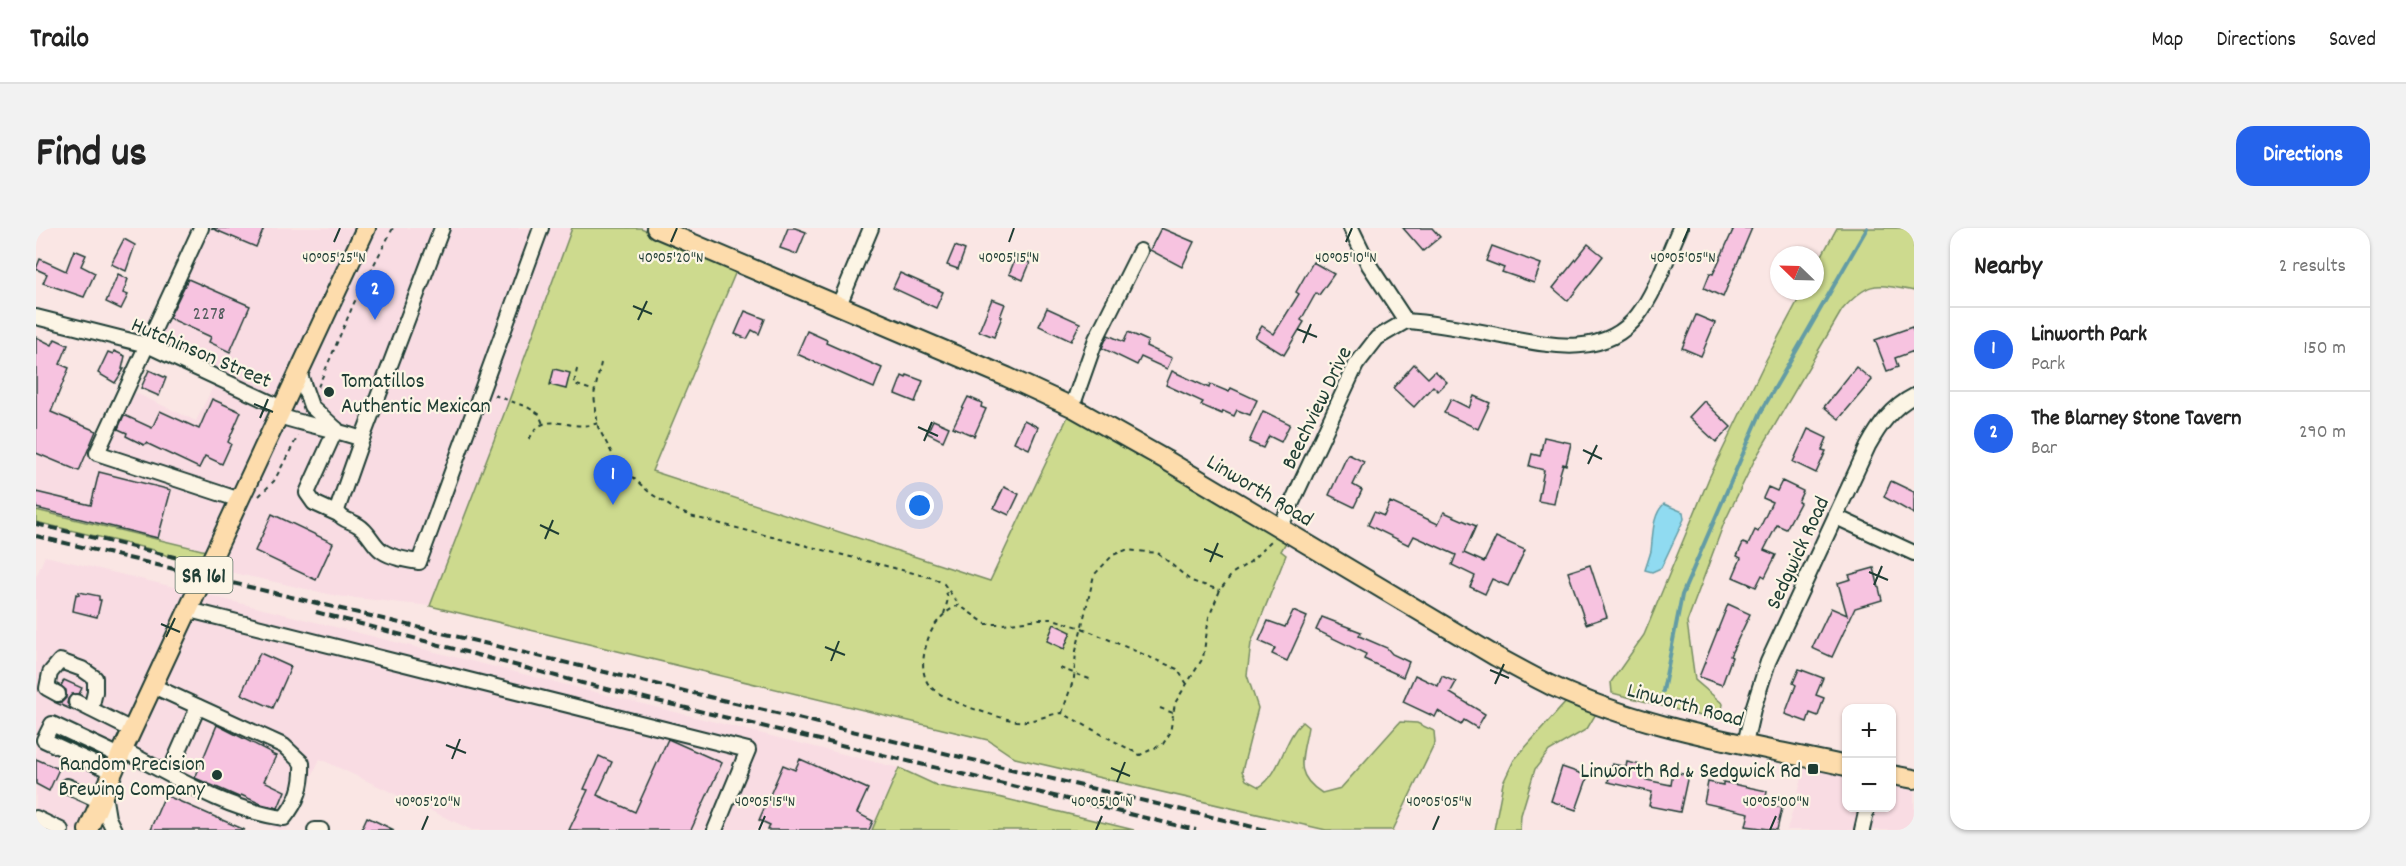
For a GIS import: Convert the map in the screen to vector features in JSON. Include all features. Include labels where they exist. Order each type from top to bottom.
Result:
[{"type":"main road","name":"SR 161","points":[[88,830],[132,730],[366,228]]},
{"type":"main road","name":"Linworth Road","points":[[656,228],[1072,407],[1495,656],[1552,686],[1599,705],[1661,725],[1842,765]]},
{"type":"main road","points":[[1896,776],[1914,779]]},
{"type":"street","points":[[201,228],[97,453],[240,500]]},
{"type":"street","points":[[338,514],[337,510],[362,439],[442,228]]},
{"type":"street","points":[[336,429],[307,493],[314,503],[358,525],[381,550],[401,559],[419,562],[541,228]]},
{"type":"street","points":[[839,305],[871,228]]},
{"type":"street","points":[[1351,228],[1369,265],[1406,321],[1430,322],[1544,345],[1564,346],[1596,343],[1623,330],[1637,316],[1649,298],[1680,228]]},
{"type":"street","points":[[1072,407],[1096,339],[1140,251]]},
{"type":"street","name":"Hutchinson Street","points":[[36,316],[147,345],[304,424],[336,429]]},
{"type":"street","name":"Beechview Drive","points":[[1280,528],[1356,365],[1377,338],[1406,321]]},
{"type":"street","points":[[299,372],[311,406],[336,429],[362,439]]},
{"type":"street","name":"Sedgwick Road","points":[[1745,744],[1768,662],[1878,428],[1893,411],[1914,396]]},
{"type":"street","points":[[1836,517],[1914,553]]},
{"type":"street","points":[[189,610],[748,750],[715,830]]},
{"type":"street","points":[[58,694],[47,688],[50,673],[60,662],[82,669],[95,678],[95,692],[90,708]]},
{"type":"street","points":[[119,759],[169,773],[236,807],[260,815],[284,818],[294,805],[303,782],[302,763],[284,746],[153,686]]},
{"type":"street","points":[[76,702],[132,730]]},
{"type":"street","points":[[169,773],[198,707]]},
{"type":"street","points":[[67,786],[102,797],[114,830]]},
{"type":"street","points":[[1862,830],[1866,812]]},
{"type":"street","points":[[36,819],[61,830]]},
{"type":"street","points":[[315,830],[321,830]]},
{"type":"path","points":[[311,406],[354,303],[393,228]]},
{"type":"path","points":[[601,363],[595,391],[598,423],[616,461],[650,493],[690,516],[933,578],[944,584],[959,605],[986,624],[1003,624],[1038,618],[1053,619],[1082,628],[1177,669],[1187,684]]},
{"type":"path","points":[[577,369],[574,384],[595,391]]},
{"type":"path","points":[[481,391],[527,407],[539,414],[543,424]]},
{"type":"path","points":[[528,439],[543,424],[550,422],[586,427],[598,423]]},
{"type":"path","points":[[259,496],[274,481],[304,424]]},
{"type":"path","points":[[959,605],[950,609],[929,634],[923,670],[933,690],[941,695],[1018,721],[1035,720],[1050,714],[1062,713],[1140,755],[1163,744],[1170,733],[1175,704],[1203,658],[1209,617],[1220,590],[1233,573],[1265,549],[1280,528]]},
{"type":"path","points":[[1062,713],[1074,673],[1076,651],[1094,575],[1113,555],[1126,550],[1158,553],[1191,581],[1220,590]]},
{"type":"path","points":[[944,584],[948,599],[944,615]]},
{"type":"path","points":[[1060,668],[1092,680]]},
{"type":"path","points":[[1160,708],[1173,713]]},
{"type":"shaded area","points":[[201,228],[572,228],[430,606],[337,596],[199,565],[206,550],[36,510],[36,402],[105,434],[125,388],[196,421],[218,377],[146,344]]},
{"type":"shaded area","points":[[45,556],[899,768],[872,830],[472,830],[320,759],[286,830],[279,830],[125,759],[93,830],[36,830],[36,577]]},
{"type":"shaded area","points":[[1808,758],[1842,764],[1842,812],[1896,812],[1896,775],[1914,778],[1914,830],[1787,830]]},
{"type":"green space","points":[[572,228],[641,228],[737,269],[652,471],[990,581],[1071,410],[1288,539],[1281,551],[1286,555],[1251,643],[1247,675],[1258,708],[1242,771],[1246,780],[1259,787],[1272,774],[1290,738],[1302,722],[1308,727],[1302,756],[1306,779],[1322,793],[1341,788],[1400,722],[1417,723],[1434,731],[1435,743],[1393,830],[1326,830],[1015,758],[988,740],[430,606]]},
{"type":"green space","points":[[1837,228],[1914,228],[1914,291],[1874,286],[1860,293],[1842,310],[1755,459],[1724,523],[1687,622],[1695,680],[1723,704],[1721,714],[1712,719],[1612,693],[1611,682],[1644,635],[1709,478],[1765,362],[1798,300],[1824,300],[1824,252]]},
{"type":"green space","points":[[36,510],[206,551],[199,565],[172,558],[154,550],[36,522]]},
{"type":"green space","points":[[1567,701],[1597,712],[1587,729],[1549,751],[1535,769],[1521,815],[1520,830],[1494,830],[1503,783],[1514,760]]},
{"type":"green space","points":[[899,768],[938,786],[994,796],[1134,830],[872,830]]},
{"type":"water","points":[[1664,504],[1683,512],[1684,519],[1661,568],[1652,572],[1645,570],[1651,551],[1655,520]]},
{"type":"building","points":[[211,228],[264,228],[256,247]]},
{"type":"building","points":[[788,228],[806,232],[797,254],[780,248]]},
{"type":"building","points":[[1161,228],[1194,242],[1182,267],[1150,250]]},
{"type":"building","points":[[1403,228],[1432,228],[1440,237],[1423,251]]},
{"type":"building","points":[[1734,228],[1752,228],[1723,297],[1704,288]]},
{"type":"building","points":[[124,239],[135,245],[126,271],[111,264]]},
{"type":"building","points":[[1588,244],[1603,256],[1568,301],[1553,288]]},
{"type":"building","points":[[955,246],[965,250],[958,269],[947,265]]},
{"type":"building","points":[[1492,246],[1541,264],[1534,283],[1502,272],[1504,268],[1486,261]]},
{"type":"building","points":[[74,250],[86,255],[81,266],[95,273],[84,297],[43,283],[47,274],[36,269],[40,259],[66,271]]},
{"type":"building","points":[[1016,257],[1030,263],[1023,280],[1009,274]]},
{"type":"building","points":[[1313,262],[1334,274],[1319,295],[1316,293],[1301,320],[1304,322],[1284,355],[1255,337],[1262,326],[1274,334],[1299,294],[1296,292]]},
{"type":"building","points":[[900,273],[943,292],[936,308],[893,288]]},
{"type":"building","points":[[118,274],[128,279],[123,293],[128,295],[121,309],[106,302]]},
{"type":"building","points":[[188,279],[250,306],[230,352],[209,342],[211,337],[169,318]]},
{"type":"building","points":[[992,299],[1005,304],[994,337],[979,331]]},
{"type":"building","points":[[1047,308],[1080,323],[1071,341],[1039,326]]},
{"type":"building","points":[[745,311],[765,319],[759,334],[752,330],[747,339],[735,334]]},
{"type":"building","points":[[1696,315],[1715,323],[1701,356],[1682,348]]},
{"type":"building","points":[[1912,327],[1914,351],[1895,358],[1898,367],[1887,371],[1875,340]]},
{"type":"building","points":[[807,331],[827,340],[826,343],[882,368],[874,388],[797,354]]},
{"type":"building","points":[[1128,332],[1148,341],[1146,346],[1172,358],[1167,369],[1141,357],[1137,365],[1102,348],[1108,335],[1124,342]]},
{"type":"building","points":[[36,337],[52,345],[55,339],[68,345],[60,364],[69,368],[51,412],[96,431],[79,471],[36,453]]},
{"type":"building","points":[[114,351],[125,356],[122,369],[124,369],[115,383],[98,373],[108,352],[113,354]]},
{"type":"building","points":[[1414,364],[1428,378],[1435,371],[1447,382],[1438,391],[1433,386],[1414,407],[1393,388]]},
{"type":"building","points":[[1856,367],[1872,380],[1839,419],[1824,407]]},
{"type":"building","points":[[554,369],[570,373],[566,389],[550,385]]},
{"type":"building","points":[[149,370],[166,378],[159,396],[141,388]]},
{"type":"building","points":[[1172,371],[1209,388],[1210,384],[1229,392],[1231,388],[1257,400],[1250,415],[1237,410],[1234,416],[1223,411],[1222,414],[1201,405],[1203,402],[1166,385]]},
{"type":"building","points":[[907,375],[923,381],[915,402],[895,394],[902,376],[906,378]]},
{"type":"building","points":[[1474,396],[1490,403],[1478,429],[1444,413],[1451,399],[1469,408]]},
{"type":"building","points":[[968,397],[982,403],[981,407],[986,409],[974,436],[953,427]]},
{"type":"building","points":[[212,399],[241,412],[228,442],[231,444],[222,464],[205,456],[199,468],[146,443],[144,445],[118,429],[124,415],[152,428],[160,411],[199,429]]},
{"type":"building","points":[[1704,401],[1731,427],[1716,442],[1689,417]]},
{"type":"building","points":[[1263,411],[1290,424],[1281,442],[1269,436],[1263,448],[1249,442]]},
{"type":"building","points":[[933,420],[949,427],[943,441],[927,433]]},
{"type":"building","points":[[1024,420],[1038,427],[1029,449],[1014,442]]},
{"type":"building","points":[[1808,429],[1827,438],[1822,450],[1826,451],[1816,473],[1793,462]]},
{"type":"building","points":[[1544,437],[1571,443],[1566,465],[1563,464],[1560,474],[1554,504],[1538,501],[1544,470],[1529,466],[1532,454],[1540,456]]},
{"type":"building","points":[[1348,454],[1364,462],[1353,485],[1362,490],[1354,507],[1329,495]]},
{"type":"building","points":[[99,472],[171,490],[158,538],[36,508],[36,492],[91,505]]},
{"type":"building","points":[[1782,481],[1803,491],[1798,502],[1800,503],[1786,529],[1777,525],[1764,550],[1776,555],[1765,577],[1762,575],[1756,587],[1733,577],[1741,558],[1737,556],[1743,543],[1748,545],[1755,530],[1758,532],[1772,502],[1763,498],[1768,487],[1777,491]]},
{"type":"building","points":[[1891,481],[1914,492],[1914,514],[1884,497]]},
{"type":"building","points":[[1004,487],[1019,494],[1009,515],[994,508]]},
{"type":"building","points":[[1390,502],[1438,524],[1444,512],[1476,526],[1464,553],[1484,562],[1496,537],[1525,550],[1508,586],[1492,579],[1485,594],[1470,587],[1475,576],[1452,565],[1456,555],[1414,536],[1409,545],[1368,525],[1374,512],[1384,516]]},
{"type":"building","points":[[272,514],[333,543],[316,580],[255,551]]},
{"type":"building","points":[[1590,565],[1607,617],[1586,624],[1568,572]]},
{"type":"building","points":[[1874,568],[1882,600],[1855,608],[1832,657],[1812,648],[1831,608],[1847,615],[1838,583],[1851,579],[1849,575]]},
{"type":"building","points":[[79,592],[99,596],[101,600],[97,617],[73,611],[76,594],[79,595]]},
{"type":"building","points":[[1728,604],[1750,614],[1730,656],[1732,657],[1722,685],[1699,677]]},
{"type":"building","points":[[1293,611],[1307,617],[1287,661],[1272,654],[1275,648],[1259,641],[1268,621],[1285,627]]},
{"type":"building","points":[[1322,617],[1361,632],[1359,636],[1387,648],[1392,654],[1409,662],[1403,677],[1364,659],[1366,654],[1316,630]]},
{"type":"building","points":[[1054,624],[1071,632],[1064,649],[1047,641]]},
{"type":"building","points":[[260,653],[291,667],[273,708],[241,694]]},
{"type":"building","points":[[1799,669],[1823,678],[1816,695],[1824,698],[1818,716],[1810,713],[1807,722],[1785,714],[1796,685],[1793,683]]},
{"type":"building","points":[[1415,675],[1438,686],[1442,676],[1456,682],[1450,693],[1485,714],[1477,728],[1464,720],[1461,725],[1438,711],[1435,717],[1403,702]]},
{"type":"building","points":[[64,680],[82,688],[79,694],[72,694],[68,699],[67,703],[72,710],[54,702],[62,702],[66,698],[66,690],[61,686]]},
{"type":"building","points":[[217,725],[276,756],[264,781],[285,791],[278,808],[261,804],[241,795],[239,797],[195,778]]},
{"type":"building","points":[[668,739],[722,763],[691,830],[569,830],[588,790],[584,789],[599,756],[612,762],[597,795],[635,812]]},
{"type":"building","points":[[36,759],[59,769],[49,791],[36,784]]},
{"type":"building","points":[[800,759],[868,789],[857,813],[873,821],[869,830],[768,830],[770,825],[759,820],[783,765],[795,770]]},
{"type":"building","points":[[1627,762],[1641,765],[1641,768],[1648,770],[1646,780],[1671,785],[1673,772],[1688,775],[1680,812],[1649,806],[1652,792],[1608,782],[1612,764],[1626,767]]},
{"type":"building","points":[[1562,767],[1588,776],[1576,810],[1551,801]]},
{"type":"building","points":[[1708,782],[1723,785],[1723,782],[1767,791],[1765,804],[1782,808],[1777,830],[1746,826],[1749,813],[1704,803]]},
{"type":"building","points":[[165,795],[245,830],[150,830]]},
{"type":"building","points":[[367,817],[394,830],[361,830]]},
{"type":"waterway","points":[[1663,691],[1682,595],[1761,412],[1867,228]]},
{"type":"railway","points":[[36,524],[183,559]]},
{"type":"railway","points":[[36,536],[1266,830]]},
{"type":"railway","points":[[316,612],[582,683],[1196,830]]},
{"type":"place","name":"The Blarney Stone Tavern","points":[[375,320]]},
{"type":"place","name":"Tomatillos Authentic Mexican","points":[[329,392]]},
{"type":"place","name":"Linworth Park","points":[[613,505]]},
{"type":"place","name":"Linworth Rd & Sedgwick Rd","points":[[1813,769]]},
{"type":"place","name":"Random Precision Brewing Company","points":[[217,775]]}]
